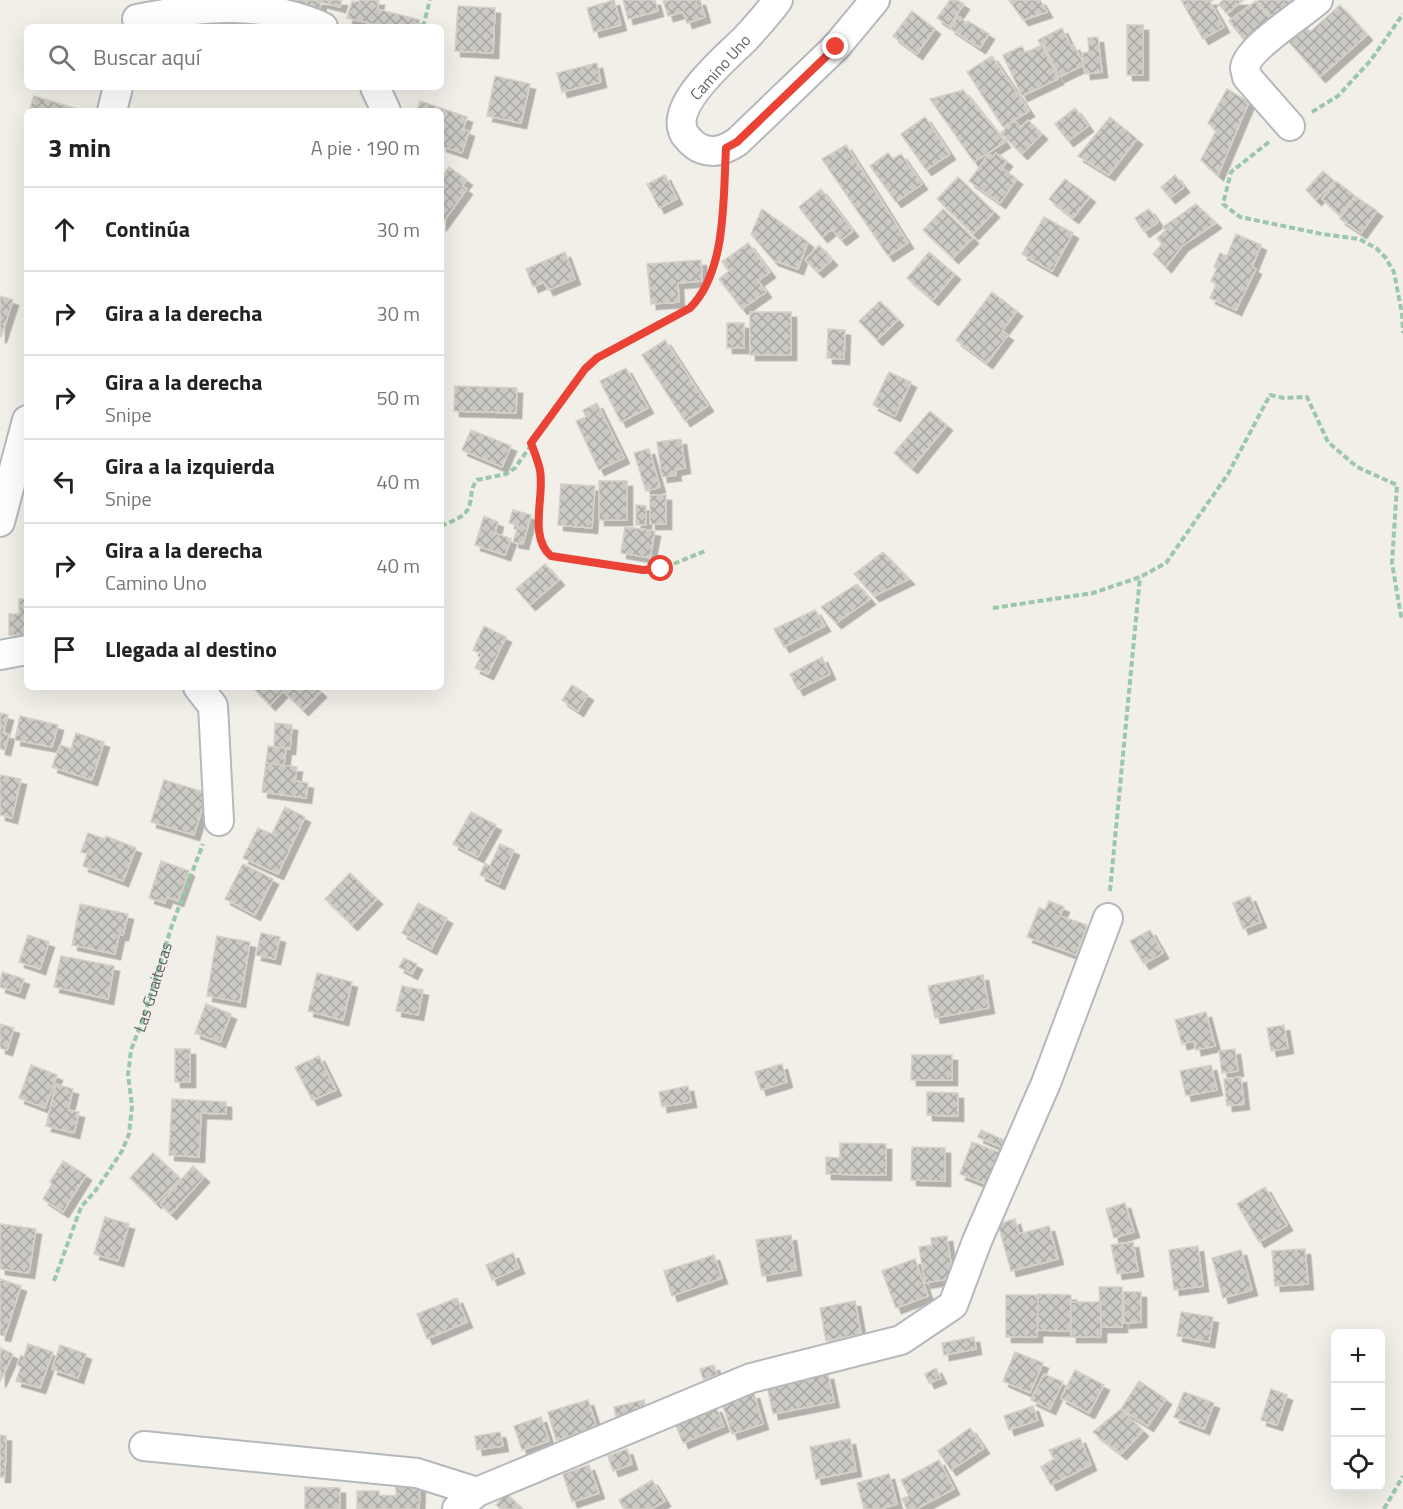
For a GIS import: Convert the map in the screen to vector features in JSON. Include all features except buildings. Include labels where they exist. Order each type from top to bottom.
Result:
[{"type":"street","name":"Camino Uno","points":[[726,148],[717,151],[702,149],[689,141],[682,130],[681,119],[685,105],[698,86],[751,33],[778,0]]},
{"type":"street","points":[[726,148],[737,142],[836,47],[875,0]]},
{"type":"street","points":[[1290,126],[1247,77],[1245,68],[1250,57],[1267,41],[1318,0]]},
{"type":"street","points":[[138,15],[241,3],[282,8],[318,24]]},
{"type":"street","points":[[113,108],[117,90]]},
{"type":"street","points":[[376,90],[385,108]]},
{"type":"street","points":[[0,522],[24,431]]},
{"type":"street","points":[[0,655],[24,651]]},
{"type":"street","points":[[200,690],[213,706],[219,821]]},
{"type":"street","points":[[144,1446],[417,1473],[467,1501],[751,1378],[901,1340],[953,1305],[977,1241],[1046,1083],[1108,918]]},
{"type":"path","points":[[424,24],[429,0]]},
{"type":"path","points":[[1403,14],[1371,60],[1338,96],[1290,126],[1231,172],[1223,204],[1240,216],[1322,234],[1359,239],[1376,248],[1394,272],[1403,333]]},
{"type":"path","points":[[444,525],[463,516],[470,505],[471,488],[477,480],[506,474],[515,468],[585,369],[597,358],[690,308],[701,297],[711,278],[720,246],[726,148]]},
{"type":"path","points":[[993,608],[1093,593],[1140,578],[1166,564],[1228,474],[1270,395],[1284,398],[1307,397],[1328,442],[1357,467],[1396,485],[1392,563],[1403,617]]},
{"type":"path","points":[[531,443],[540,470],[539,536],[543,549],[551,556],[643,570],[661,569],[705,551]]},
{"type":"path","points":[[1108,918],[1140,578]]},
{"type":"path","name":"Las Guaitecas","points":[[54,1281],[81,1207],[96,1190],[122,1151],[129,1134],[132,1106],[128,1075],[130,1050],[143,1019],[172,925],[201,846],[219,821]]},
{"type":"path","points":[[1384,1509],[1403,1476]]},
{"type":"route","points":[[661,569],[643,570],[551,556],[543,549],[539,536],[540,470],[531,443],[585,369],[597,358],[690,308],[701,297],[711,278],[720,246],[726,148],[737,142],[836,47]]}]
